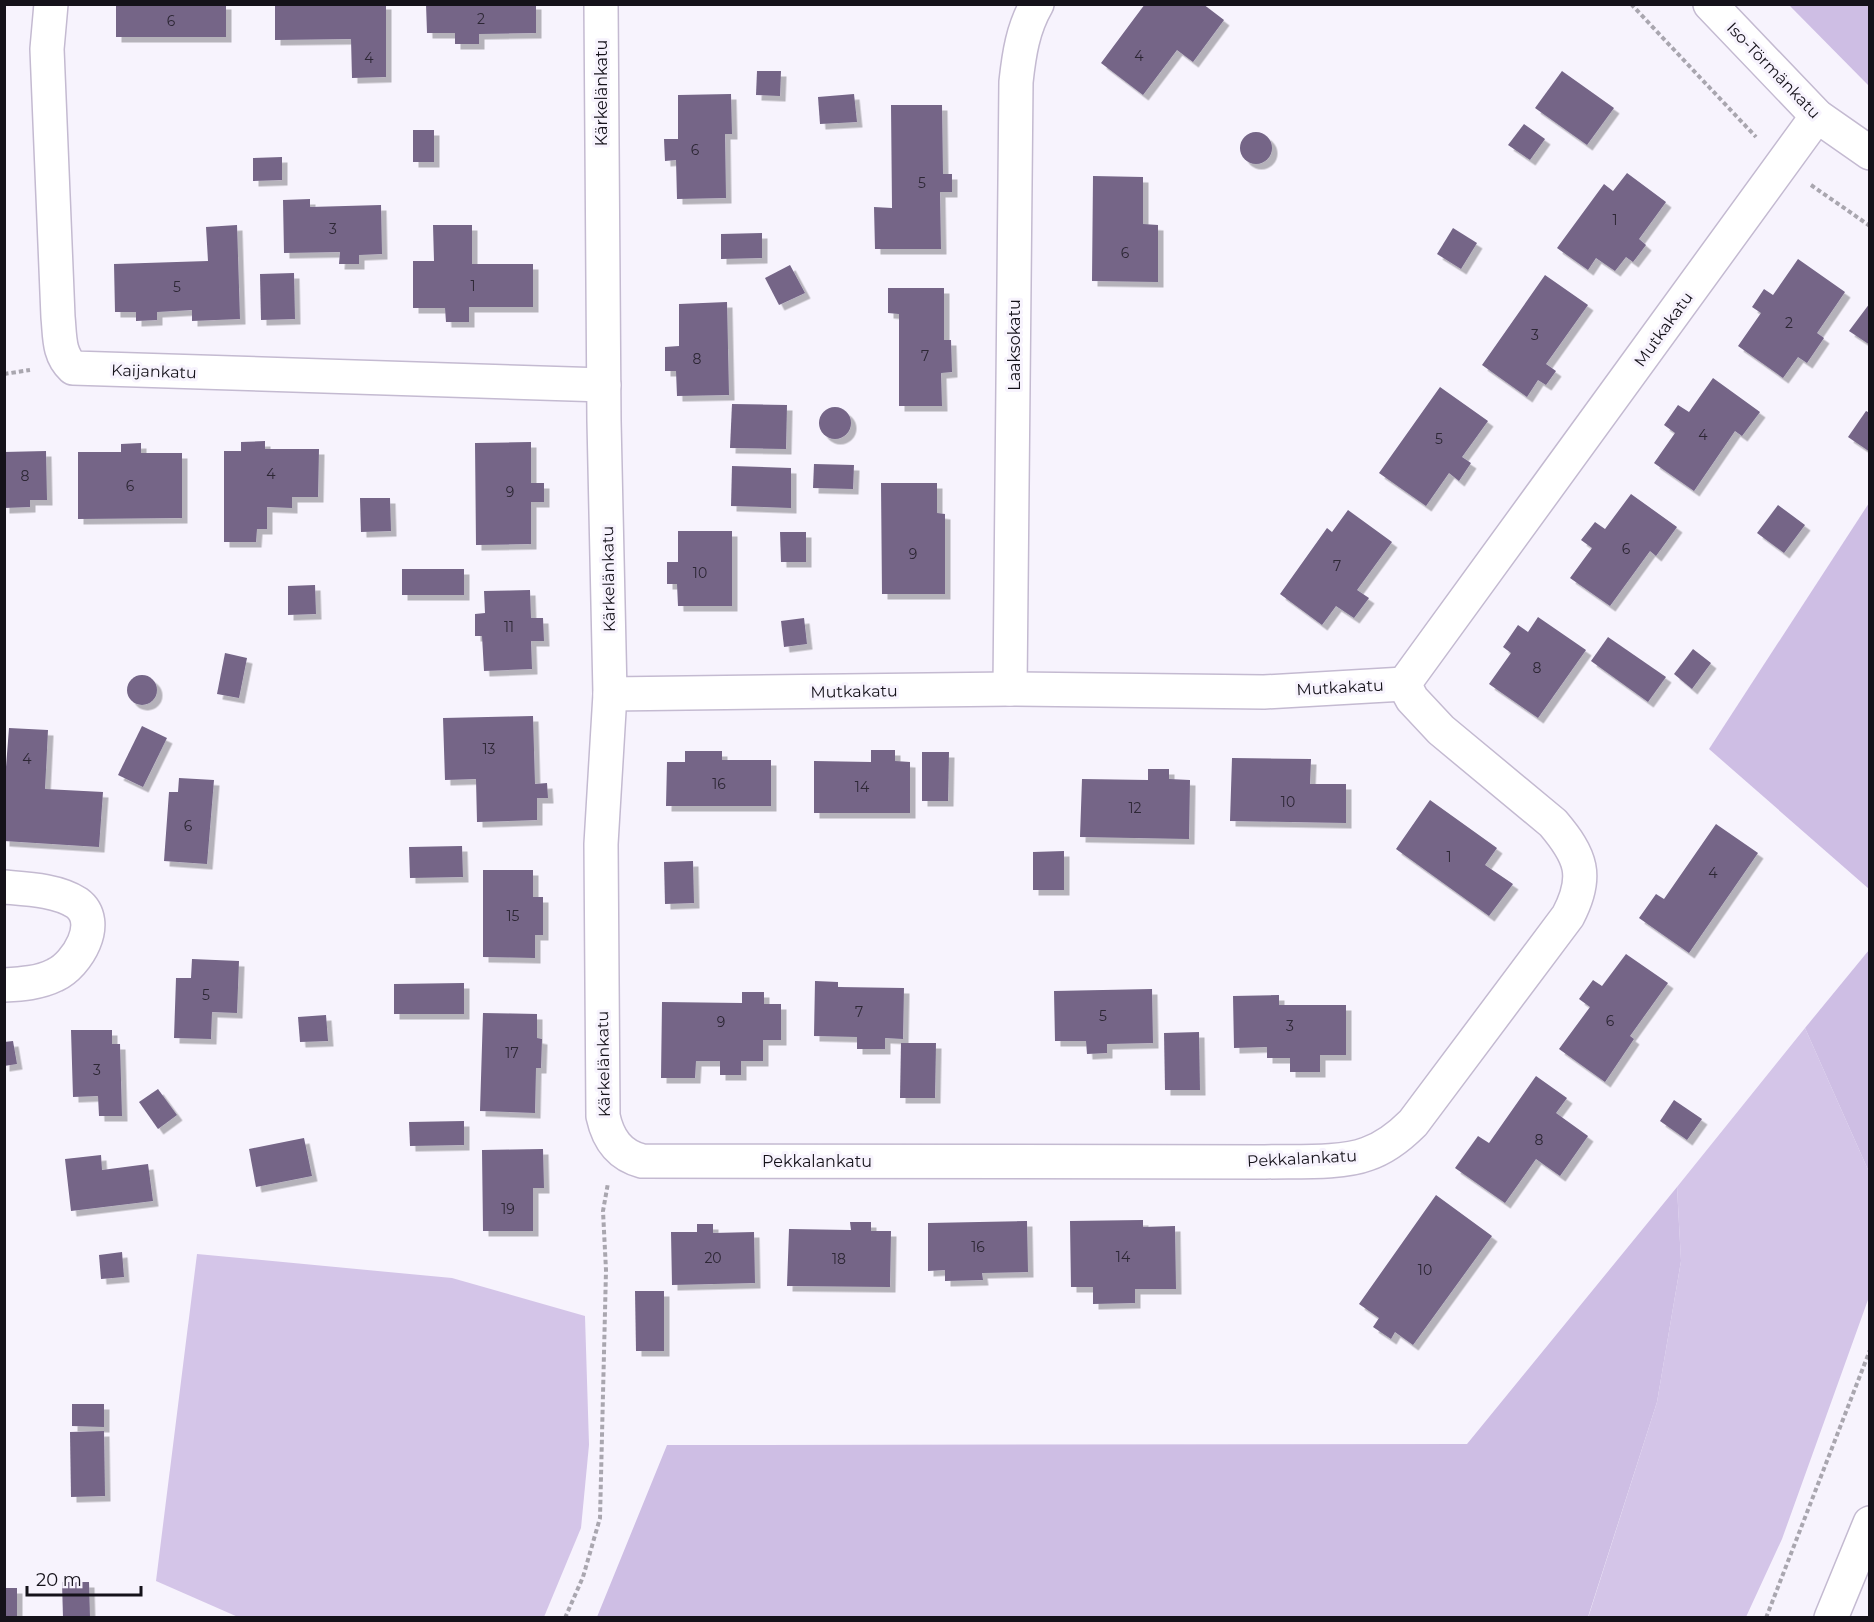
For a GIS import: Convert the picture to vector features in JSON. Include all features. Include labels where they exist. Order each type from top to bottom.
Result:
[{"type":"street","name":"Kaijankatu","points":[[51,4],[47,49],[58,317],[61,352],[73,368],[604,385]]},
{"type":"street","name":"Kärkelänkatu","points":[[601,4],[604,385],[610,694],[601,844],[603,1116],[605,1126],[619,1148]]},
{"type":"street","name":"Laaksokatu","points":[[1010,689],[1016,81],[1024,33],[1038,4]]},
{"type":"street","name":"Iso-Törmänkatu","points":[[1710,4],[1817,116],[1869,153]]},
{"type":"street","name":"Mutkakatu","points":[[610,694],[1010,689],[1264,692],[1404,684],[1817,116]]},
{"type":"street","name":"Pekkalankatu","points":[[619,1148],[631,1158],[642,1161],[1264,1162],[1351,1159],[1383,1147],[1413,1123],[1568,916],[1580,887],[1578,862],[1566,838],[1553,823],[1440,730],[1412,699],[1404,684]]},
{"type":"street","points":[[4,886],[58,894],[71,900],[79,905],[88,926],[81,950],[70,965],[56,975],[40,981],[4,985]]},
{"type":"street","points":[[1831,1617],[1869,1523]]},
{"type":"path","points":[[1631,4],[1783,165],[1869,226]]},
{"type":"path","points":[[565,1617],[583,1577],[600,1518],[606,1270],[603,1210],[608,1182],[619,1148]]},
{"type":"path","points":[[1766,1617],[1869,1350]]},
{"type":"shaded area","points":[[1789,5],[1869,5],[1869,86]]},
{"type":"shaded area","points":[[1869,503],[1870,889],[1709,749]]},
{"type":"shaded area","points":[[1869,950],[1869,1172],[1805,1028]]},
{"type":"shaded area","points":[[1805,1028],[1869,1172],[1869,1297],[1782,1539],[1746,1617],[1588,1618],[1657,1402],[1681,1261],[1677,1187]]},
{"type":"shaded area","points":[[1677,1187],[1681,1261],[1657,1402],[1588,1617],[597,1617],[667,1445],[1467,1444]]},
{"type":"shaded area","points":[[197,1254],[452,1278],[585,1316],[589,1445],[581,1528],[544,1617],[238,1617],[156,1581]]},
{"type":"building","points":[[116,4],[226,4],[226,37],[116,37]]},
{"type":"building","points":[[275,4],[386,4],[386,77],[352,78],[351,39],[275,40]]},
{"type":"building","points":[[426,4],[536,4],[536,33],[479,34],[479,44],[455,44],[455,33],[427,33]]},
{"type":"building","points":[[1145,4],[1203,4],[1224,20],[1193,62],[1177,50],[1143,95],[1101,63]]},
{"type":"building","points":[[757,71],[781,71],[780,96],[756,95]]},
{"type":"building","points":[[1562,71],[1614,108],[1587,145],[1535,108]]},
{"type":"building","points":[[731,94],[732,134],[725,134],[726,198],[677,199],[676,160],[665,161],[664,139],[678,139],[678,95]]},
{"type":"building","points":[[854,94],[857,122],[820,124],[818,97]]},
{"type":"building","points":[[891,105],[942,105],[943,174],[952,174],[952,192],[940,192],[941,249],[875,249],[874,207],[892,208]]},
{"type":"building","points":[[1524,124],[1545,139],[1530,160],[1508,145]]},
{"type":"building","points":[[413,130],[434,130],[434,162],[413,162]]},
{"type":"building","points":[[1256,132],[1268,136],[1272,148],[1268,160],[1256,164],[1244,160],[1240,148],[1244,136]]},
{"type":"building","points":[[282,157],[282,180],[253,181],[253,158]]},
{"type":"building","points":[[1627,173],[1666,202],[1639,239],[1646,245],[1633,262],[1626,257],[1615,271],[1596,258],[1588,270],[1557,248],[1604,184],[1613,191]]},
{"type":"building","points":[[1093,176],[1143,177],[1143,224],[1158,225],[1158,282],[1092,281]]},
{"type":"building","points":[[310,199],[310,207],[381,205],[382,254],[359,255],[359,264],[339,264],[340,252],[284,253],[283,200]]},
{"type":"building","points":[[237,225],[240,319],[192,321],[192,310],[157,312],[157,320],[136,321],[136,312],[115,312],[114,264],[208,261],[206,227]]},
{"type":"building","points":[[433,225],[472,225],[472,264],[533,264],[533,307],[469,307],[469,322],[446,322],[445,308],[413,308],[413,261],[434,261]]},
{"type":"building","points":[[1453,228],[1477,243],[1461,269],[1437,254]]},
{"type":"building","points":[[762,233],[762,258],[721,259],[721,234]]},
{"type":"building","points":[[1798,259],[1845,292],[1817,333],[1824,338],[1807,363],[1798,357],[1783,378],[1738,346],[1761,313],[1752,307],[1764,289],[1773,295]]},
{"type":"building","points":[[790,265],[805,293],[779,305],[765,278]]},
{"type":"building","points":[[294,273],[295,319],[261,320],[260,274]]},
{"type":"building","points":[[1545,275],[1588,305],[1546,364],[1556,371],[1546,385],[1538,380],[1527,397],[1482,365]]},
{"type":"building","points":[[888,288],[944,288],[944,340],[951,340],[952,372],[941,373],[942,406],[899,406],[899,314],[888,313]]},
{"type":"building","points":[[727,302],[729,395],[677,396],[676,371],[665,371],[665,347],[679,346],[679,304]]},
{"type":"building","points":[[1870,303],[1870,345],[1849,331]]},
{"type":"building","points":[[1713,378],[1760,412],[1742,436],[1735,431],[1694,491],[1654,463],[1675,433],[1664,425],[1678,405],[1689,412]]},
{"type":"building","points":[[1440,387],[1488,421],[1462,457],[1471,463],[1459,481],[1449,473],[1426,506],[1379,473]]},
{"type":"building","points":[[732,404],[787,405],[786,449],[730,448]]},
{"type":"building","points":[[835,407],[847,411],[851,423],[847,435],[835,439],[823,435],[819,423],[823,411]]},
{"type":"building","points":[[1866,411],[1870,413],[1870,452],[1848,437]]},
{"type":"building","points":[[265,441],[265,449],[319,449],[318,497],[292,497],[292,508],[267,507],[267,529],[257,529],[256,542],[224,542],[224,451],[241,451],[241,442]]},
{"type":"building","points":[[531,442],[531,483],[544,483],[544,502],[531,502],[531,544],[476,545],[475,443]]},
{"type":"building","points":[[141,443],[141,453],[182,453],[182,518],[78,519],[78,452],[121,452],[121,444]]},
{"type":"building","points":[[46,451],[47,500],[30,500],[30,507],[4,508],[4,452]]},
{"type":"building","points":[[814,464],[854,465],[853,489],[813,488]]},
{"type":"building","points":[[732,466],[791,468],[791,508],[731,506]]},
{"type":"building","points":[[881,483],[937,483],[937,513],[945,514],[945,594],[882,594]]},
{"type":"building","points":[[1631,494],[1677,527],[1656,556],[1650,551],[1610,606],[1570,578],[1592,548],[1581,540],[1595,522],[1605,529]]},
{"type":"building","points":[[360,498],[390,498],[391,531],[361,532]]},
{"type":"building","points":[[1778,505],[1805,525],[1784,553],[1757,533]]},
{"type":"building","points":[[1348,510],[1392,542],[1357,590],[1369,598],[1354,618],[1336,606],[1322,625],[1280,594],[1327,528],[1332,532]]},
{"type":"building","points":[[678,531],[732,531],[732,606],[678,606],[677,584],[667,584],[667,562],[678,562]]},
{"type":"building","points":[[780,532],[806,532],[806,562],[781,562]]},
{"type":"building","points":[[402,569],[464,569],[464,595],[402,595]]},
{"type":"building","points":[[315,585],[316,614],[288,615],[288,586]]},
{"type":"building","points":[[530,590],[531,618],[543,618],[544,641],[531,641],[532,669],[484,671],[482,636],[475,636],[475,614],[485,613],[484,591]]},
{"type":"building","points":[[1538,617],[1586,650],[1538,718],[1489,684],[1511,653],[1503,647],[1518,625],[1528,632]]},
{"type":"building","points":[[804,618],[807,644],[784,647],[781,621]]},
{"type":"building","points":[[1608,637],[1666,677],[1648,702],[1591,661]]},
{"type":"building","points":[[1693,649],[1711,663],[1692,689],[1674,674]]},
{"type":"building","points":[[225,653],[247,658],[239,698],[217,694]]},
{"type":"building","points":[[142,675],[153,679],[157,690],[153,701],[142,705],[131,701],[127,690],[131,679]]},
{"type":"building","points":[[533,716],[535,784],[547,783],[548,798],[537,798],[537,820],[477,822],[476,779],[445,780],[443,718]]},
{"type":"building","points":[[142,726],[167,738],[143,787],[118,775]]},
{"type":"building","points":[[9,728],[48,730],[45,789],[103,792],[99,847],[4,841],[4,793]]},
{"type":"building","points":[[871,750],[895,750],[895,761],[910,762],[910,813],[814,813],[814,761],[871,762]]},
{"type":"building","points":[[685,751],[722,751],[722,760],[771,760],[771,806],[666,806],[667,762],[685,762]]},
{"type":"building","points":[[922,752],[949,752],[948,801],[922,801]]},
{"type":"building","points":[[1232,758],[1311,759],[1310,784],[1346,784],[1346,823],[1230,821]]},
{"type":"building","points":[[1148,769],[1169,769],[1169,779],[1190,780],[1189,839],[1080,837],[1082,779],[1148,780]]},
{"type":"building","points":[[179,778],[214,780],[207,864],[164,861],[169,792],[178,792]]},
{"type":"building","points":[[1430,800],[1497,848],[1485,865],[1513,884],[1489,916],[1396,849]]},
{"type":"building","points":[[1716,824],[1758,853],[1689,953],[1639,918],[1656,894],[1664,899]]},
{"type":"building","points":[[462,846],[463,877],[410,878],[409,847]]},
{"type":"building","points":[[1064,851],[1064,890],[1033,890],[1033,852]]},
{"type":"building","points":[[693,861],[694,903],[665,904],[664,862]]},
{"type":"building","points":[[483,870],[533,870],[533,897],[543,897],[543,935],[535,935],[535,958],[483,957]]},
{"type":"building","points":[[1626,954],[1668,983],[1630,1036],[1634,1039],[1605,1082],[1559,1049],[1590,1007],[1579,999],[1593,980],[1602,986]]},
{"type":"building","points":[[192,959],[239,961],[237,1013],[212,1012],[211,1039],[174,1038],[176,978],[191,978]]},
{"type":"building","points":[[815,981],[838,982],[838,987],[904,988],[903,1039],[885,1038],[885,1049],[857,1049],[857,1037],[814,1036]]},
{"type":"building","points":[[464,983],[464,1014],[394,1014],[394,984]]},
{"type":"building","points":[[1152,989],[1153,1043],[1107,1044],[1107,1053],[1087,1054],[1086,1041],[1055,1041],[1054,991]]},
{"type":"building","points":[[742,992],[764,992],[764,1004],[781,1004],[781,1040],[763,1040],[763,1061],[741,1061],[741,1075],[720,1075],[720,1061],[696,1061],[695,1078],[661,1078],[662,1002],[742,1003]]},
{"type":"building","points":[[1279,995],[1279,1005],[1346,1005],[1346,1055],[1320,1055],[1320,1072],[1290,1072],[1290,1058],[1267,1058],[1267,1047],[1234,1048],[1233,996]]},
{"type":"building","points":[[483,1013],[537,1014],[537,1038],[542,1039],[541,1068],[536,1068],[535,1113],[480,1111]]},
{"type":"building","points":[[326,1015],[328,1041],[300,1042],[298,1017]]},
{"type":"building","points":[[71,1030],[112,1030],[112,1044],[120,1044],[122,1116],[99,1116],[98,1096],[73,1097]]},
{"type":"building","points":[[1199,1032],[1200,1090],[1165,1090],[1164,1033]]},
{"type":"building","points":[[13,1041],[17,1064],[4,1066],[4,1042]]},
{"type":"building","points":[[901,1043],[936,1043],[935,1098],[900,1098]]},
{"type":"building","points":[[1536,1076],[1567,1098],[1556,1113],[1588,1136],[1560,1176],[1536,1159],[1505,1203],[1455,1168],[1478,1136],[1489,1143]]},
{"type":"building","points":[[158,1089],[177,1115],[158,1129],[139,1102]]},
{"type":"building","points":[[1674,1100],[1702,1119],[1687,1140],[1660,1121]]},
{"type":"building","points":[[464,1121],[464,1145],[410,1146],[409,1122]]},
{"type":"building","points":[[304,1138],[312,1176],[256,1187],[249,1149]]},
{"type":"building","points":[[543,1149],[544,1188],[533,1188],[533,1231],[483,1231],[482,1150]]},
{"type":"building","points":[[101,1155],[102,1170],[148,1164],[153,1201],[71,1211],[65,1159]]},
{"type":"building","points":[[1436,1195],[1492,1236],[1413,1345],[1395,1332],[1391,1339],[1373,1327],[1379,1318],[1359,1304]]},
{"type":"building","points":[[1143,1220],[1143,1227],[1175,1226],[1176,1289],[1135,1289],[1135,1303],[1093,1304],[1093,1287],[1071,1287],[1070,1221]]},
{"type":"building","points":[[1027,1221],[1028,1272],[982,1273],[983,1280],[945,1281],[945,1270],[928,1271],[928,1223]]},
{"type":"building","points":[[850,1222],[871,1222],[871,1231],[891,1231],[890,1287],[787,1286],[789,1229],[851,1230]]},
{"type":"building","points":[[697,1224],[713,1224],[713,1233],[754,1232],[755,1283],[672,1285],[671,1232],[697,1232]]},
{"type":"building","points":[[122,1252],[124,1277],[101,1279],[99,1255]]},
{"type":"building","points":[[635,1291],[664,1291],[664,1351],[636,1351]]},
{"type":"building","points":[[72,1404],[104,1404],[104,1427],[72,1426]]},
{"type":"building","points":[[104,1431],[105,1496],[71,1497],[70,1432]]},
{"type":"building","points":[[62,1582],[89,1582],[90,1618],[63,1618]]},
{"type":"building","points":[[4,1588],[17,1588],[17,1618],[4,1618]]}]
